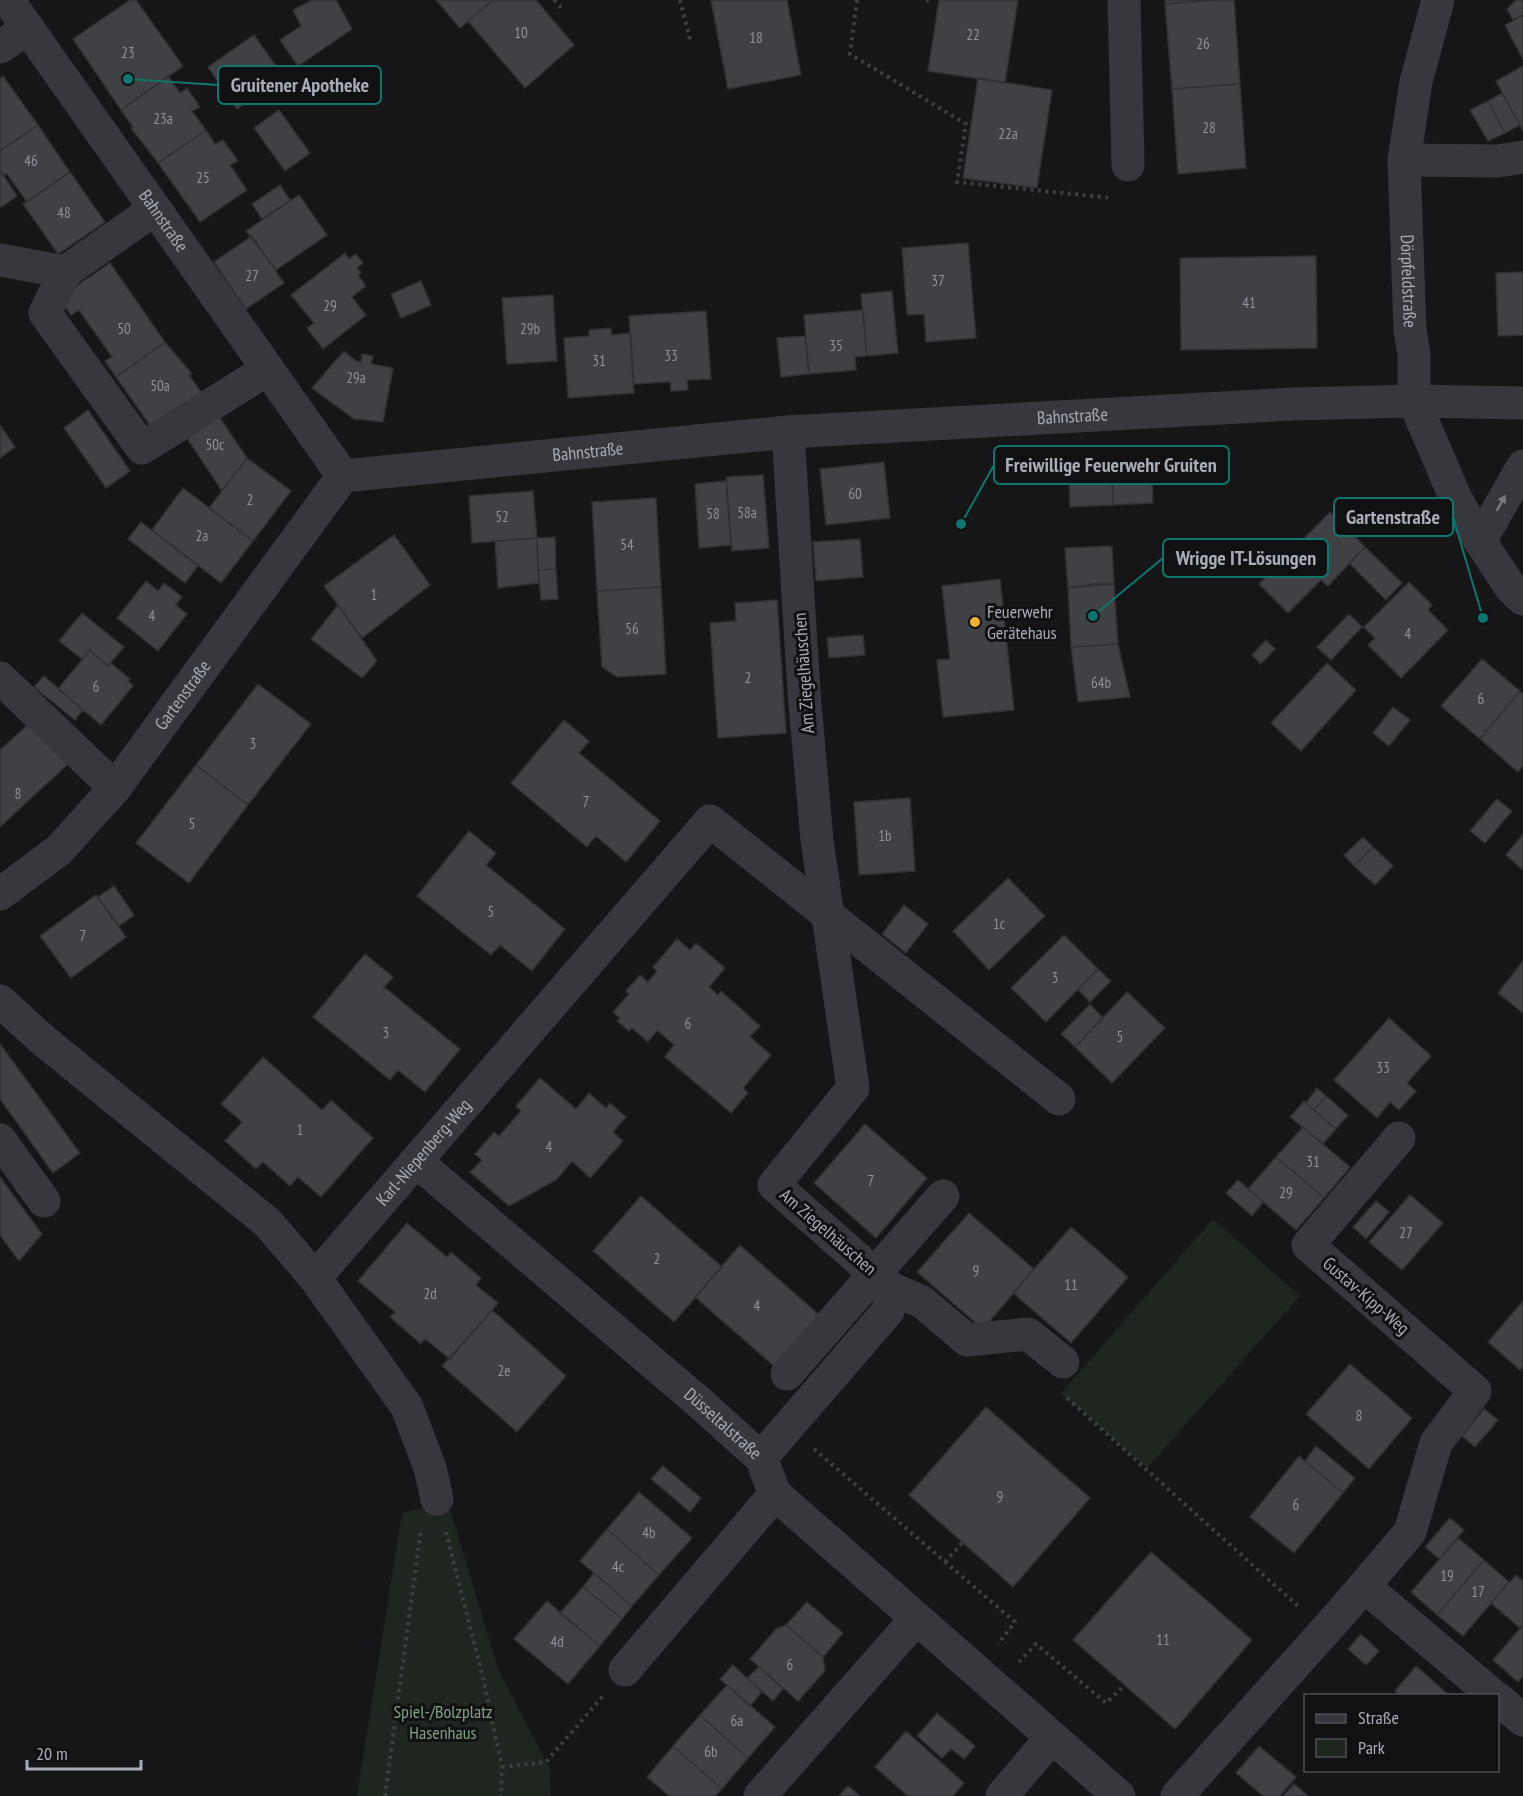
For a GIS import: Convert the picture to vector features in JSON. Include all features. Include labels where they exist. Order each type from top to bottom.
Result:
[{"type":"street","points":[[1124,0],[1128,165]]},
{"type":"street","name":"Dörpfeldstraße","points":[[1414,401],[1414,354],[1410,330],[1404,160],[1416,82],[1438,0]]},
{"type":"street","points":[[0,47],[15,8]]},
{"type":"street","name":"Bahnstraße","points":[[15,8],[343,476],[788,432],[1293,404],[1414,401],[1523,403]]},
{"type":"street","points":[[1404,160],[1498,161],[1523,157]]},
{"type":"street","points":[[155,209],[64,272],[45,313],[142,448],[268,369]]},
{"type":"street","points":[[0,260],[64,272]]},
{"type":"street","points":[[1414,401],[1456,499],[1511,588],[1523,599]]},
{"type":"street","name":"Am Ziegelhäuschen","points":[[788,432],[804,692],[826,914],[853,1088],[774,1185],[883,1281],[922,1302],[967,1340],[1028,1334],[1062,1377]]},
{"type":"street","points":[[1480,541],[1523,466]]},
{"type":"street","name":"Gartenstraße","points":[[0,894],[59,850],[115,788],[343,476]]},
{"type":"street","points":[[0,678],[115,788]]},
{"type":"street","name":"Karl-Niepenberg-Weg","points":[[315,1278],[710,820],[826,914]]},
{"type":"street","points":[[826,914],[1059,1100]]},
{"type":"street","points":[[0,1001],[44,1041],[268,1223],[315,1278],[407,1407],[430,1468],[440,1508]]},
{"type":"street","name":"Gustav-Kipp-Weg","points":[[1364,1586],[1410,1532],[1436,1443],[1475,1391],[1308,1245],[1399,1138]]},
{"type":"street","points":[[0,1140],[44,1201]]},
{"type":"street","name":"Düsseltalstraße","points":[[416,1161],[700,1402],[761,1458],[775,1494],[1119,1796]]},
{"type":"street","points":[[787,1374],[883,1281],[943,1196]]},
{"type":"street","name":"Am Ziegelhäuschen","points":[[761,1458],[888,1311],[883,1281]]},
{"type":"street","points":[[625,1670],[775,1494]]},
{"type":"street","points":[[1177,1796],[1364,1586],[1493,1694]]},
{"type":"street","points":[[760,1796],[916,1620]]},
{"type":"street","points":[[1499,1700],[1523,1720]]},
{"type":"street","points":[[1002,1796],[1052,1737]]},
{"type":"path","points":[[554,0],[564,11]]},
{"type":"path","points":[[680,0],[691,43]]},
{"type":"path","points":[[857,0],[849,54],[966,124],[957,182],[1123,200],[1128,165]]},
{"type":"path","points":[[1062,1377],[1325,1630]]},
{"type":"path","points":[[789,1426],[1015,1622],[997,1645],[1001,1650]]},
{"type":"path","points":[[385,1796],[422,1522],[440,1508],[484,1682],[502,1767],[501,1796]]},
{"type":"path","points":[[945,1562],[963,1543]]},
{"type":"path","points":[[1012,1670],[1036,1644],[1106,1703],[1125,1685]]},
{"type":"path","points":[[502,1767],[546,1762],[625,1670]]},
{"type":"green space","points":[[1213,1219],[1300,1296],[1147,1468],[1061,1393]]},
{"type":"green space","name":"Spiel-/Bolzplatz Hasenhaus","points":[[448,1502],[498,1669],[550,1769],[551,1796],[357,1796],[402,1513]]},
{"type":"building","points":[[130,0],[136,0],[183,66],[121,110],[73,39]]},
{"type":"building","points":[[312,0],[336,0],[352,29],[298,66],[280,40],[301,26],[293,10]]},
{"type":"building","points":[[436,0],[493,0],[460,28]]},
{"type":"building","points":[[493,0],[536,0],[574,45],[525,88],[468,21]]},
{"type":"building","points":[[711,0],[787,0],[801,75],[728,89]]},
{"type":"building","points":[[939,0],[1018,0],[1005,83],[928,71]]},
{"type":"building","points":[[1165,0],[1214,0],[1165,4]]},
{"type":"building","points":[[1234,0],[1240,84],[1172,89],[1165,4]]},
{"type":"building","points":[[1516,0],[1523,0],[1523,15],[1513,20],[1507,9]]},
{"type":"building","points":[[1523,15],[1523,60],[1505,25]]},
{"type":"building","points":[[254,35],[283,76],[237,109],[208,67]]},
{"type":"building","points":[[1523,66],[1523,131],[1496,81]]},
{"type":"building","points":[[3,76],[38,125],[0,151],[0,78]]},
{"type":"building","points":[[168,76],[180,93],[187,88],[200,107],[192,111],[206,130],[158,163],[131,128],[133,127],[121,110]]},
{"type":"building","points":[[978,78],[1052,90],[1037,188],[963,178]]},
{"type":"building","points":[[1240,84],[1246,168],[1178,174],[1172,89]]},
{"type":"building","points":[[1502,93],[1520,125],[1505,133],[1488,101]]},
{"type":"building","points":[[1488,101],[1505,133],[1488,141],[1470,110]]},
{"type":"building","points":[[279,110],[310,153],[285,171],[254,128]]},
{"type":"building","points":[[38,125],[70,172],[27,202],[7,174],[4,175],[0,170],[0,151]]},
{"type":"building","points":[[206,130],[215,144],[223,140],[238,161],[230,165],[247,190],[200,222],[158,163]]},
{"type":"building","points":[[0,170],[17,196],[0,208]]},
{"type":"building","points":[[70,172],[105,222],[58,254],[23,204]]},
{"type":"building","points":[[280,185],[290,200],[262,219],[252,204]]},
{"type":"building","points":[[299,195],[327,235],[276,270],[246,231]]},
{"type":"building","points":[[252,236],[284,283],[246,309],[214,262]]},
{"type":"building","points":[[968,243],[976,338],[926,342],[924,314],[907,315],[902,248]]},
{"type":"building","points":[[345,253],[349,259],[356,254],[363,263],[357,268],[361,273],[358,275],[366,286],[352,297],[366,315],[323,349],[307,328],[314,323],[291,295]]},
{"type":"building","points":[[1316,256],[1317,348],[1181,350],[1180,258]]},
{"type":"building","points":[[110,263],[165,342],[116,377],[105,361],[112,357],[79,310],[71,315],[59,298]]},
{"type":"building","points":[[1523,272],[1523,335],[1498,336],[1496,273]]},
{"type":"building","points":[[421,281],[431,305],[401,318],[391,294]]},
{"type":"building","points":[[892,291],[898,353],[867,356],[861,294]]},
{"type":"building","points":[[553,295],[557,361],[507,364],[502,298]]},
{"type":"building","points":[[863,310],[867,356],[855,357],[856,370],[809,374],[804,315]]},
{"type":"building","points":[[706,311],[711,379],[687,380],[688,390],[671,391],[670,382],[634,384],[629,316]]},
{"type":"building","points":[[611,328],[612,335],[630,333],[634,393],[568,398],[564,338],[589,336],[589,330]]},
{"type":"building","points":[[805,336],[809,374],[781,377],[777,338]]},
{"type":"building","points":[[165,342],[192,374],[189,375],[204,396],[154,431],[116,377]]},
{"type":"building","points":[[344,351],[356,361],[361,362],[362,354],[373,356],[371,364],[393,368],[383,422],[354,419],[312,388]]},
{"type":"building","points":[[214,409],[247,458],[222,491],[182,431]]},
{"type":"building","points":[[88,410],[130,471],[106,488],[64,428]]},
{"type":"building","points":[[0,425],[15,447],[0,458]]},
{"type":"building","points":[[1151,450],[1153,503],[1113,505],[1111,452]]},
{"type":"building","points":[[1111,452],[1113,505],[1070,507],[1068,454]]},
{"type":"building","points":[[247,458],[291,491],[253,541],[209,508]]},
{"type":"building","points":[[884,462],[890,518],[826,525],[820,469]]},
{"type":"building","points":[[763,475],[769,548],[732,551],[726,477]]},
{"type":"building","points":[[726,481],[731,545],[699,548],[695,484]]},
{"type":"building","points":[[183,488],[253,541],[221,583],[152,530]]},
{"type":"building","points":[[533,491],[537,538],[472,543],[469,496]]},
{"type":"building","points":[[656,498],[661,587],[597,591],[592,502]]},
{"type":"building","points":[[1330,512],[1365,547],[1328,586],[1321,580],[1288,613],[1259,584]]},
{"type":"building","points":[[141,522],[198,566],[185,583],[128,539]]},
{"type":"building","points":[[394,535],[430,585],[362,638],[324,586]]},
{"type":"building","points":[[555,537],[556,569],[538,570],[537,538]]},
{"type":"building","points":[[537,538],[539,583],[498,588],[495,541]]},
{"type":"building","points":[[860,539],[863,577],[816,581],[813,542]]},
{"type":"building","points":[[1112,546],[1114,584],[1068,588],[1065,548]]},
{"type":"building","points":[[1365,547],[1402,583],[1386,600],[1349,563]]},
{"type":"building","points":[[556,569],[558,599],[541,600],[538,570]]},
{"type":"building","name":"Feuerwehr Gerätehaus","points":[[1000,579],[1014,710],[943,717],[937,660],[950,659],[942,586]]},
{"type":"building","points":[[146,581],[158,591],[164,583],[182,597],[176,605],[187,614],[158,651],[117,618]]},
{"type":"building","points":[[1409,582],[1432,605],[1428,610],[1448,630],[1401,678],[1368,645],[1375,638],[1364,627]]},
{"type":"building","points":[[1093,584],[1114,584],[1118,644],[1071,647],[1068,588]]},
{"type":"building","points":[[661,587],[666,674],[617,677],[602,667],[597,591]]},
{"type":"building","points":[[777,600],[786,733],[718,738],[710,623],[736,621],[735,603]]},
{"type":"building","points":[[338,605],[377,661],[362,678],[311,639]]},
{"type":"building","points":[[82,613],[124,647],[108,666],[90,650],[82,659],[59,641]]},
{"type":"building","points":[[1349,614],[1362,627],[1331,660],[1317,647]]},
{"type":"building","points":[[863,635],[865,655],[829,658],[827,638]]},
{"type":"building","points":[[1266,640],[1275,649],[1261,664],[1252,655]]},
{"type":"building","points":[[1118,644],[1130,697],[1078,702],[1071,647]]},
{"type":"building","points":[[90,650],[108,666],[111,663],[130,679],[128,681],[133,686],[101,725],[58,689]]},
{"type":"building","points":[[1482,659],[1520,691],[1480,739],[1441,706]]},
{"type":"building","points":[[1327,663],[1356,690],[1301,751],[1271,723]]},
{"type":"building","points":[[44,676],[83,710],[75,720],[34,687]]},
{"type":"building","points":[[258,684],[311,724],[248,805],[196,765]]},
{"type":"building","points":[[1520,691],[1523,694],[1523,766],[1518,772],[1480,739]]},
{"type":"building","points":[[1393,707],[1410,720],[1389,746],[1373,733]]},
{"type":"building","points":[[564,720],[589,741],[579,753],[660,821],[626,862],[596,836],[587,847],[511,783]]},
{"type":"building","points":[[32,721],[70,762],[0,827],[0,750]]},
{"type":"building","points":[[196,765],[248,805],[189,883],[136,843]]},
{"type":"building","points":[[910,798],[915,871],[859,875],[854,802]]},
{"type":"building","points":[[1497,799],[1512,811],[1485,843],[1470,831]]},
{"type":"building","points":[[469,831],[496,853],[486,865],[565,929],[532,971],[500,945],[491,955],[417,896]]},
{"type":"building","points":[[1523,834],[1523,870],[1506,855]]},
{"type":"building","points":[[1363,837],[1373,847],[1354,866],[1344,855]]},
{"type":"building","points":[[1373,847],[1393,866],[1375,885],[1354,866]]},
{"type":"building","points":[[1008,878],[1045,916],[989,970],[953,931]]},
{"type":"building","points":[[114,886],[134,915],[119,926],[98,897]]},
{"type":"building","points":[[96,895],[126,937],[71,978],[40,936]]},
{"type":"building","points":[[904,905],[928,924],[906,953],[882,934]]},
{"type":"building","points":[[1064,935],[1098,969],[1046,1022],[1011,988]]},
{"type":"building","points":[[677,939],[690,950],[696,943],[725,968],[709,987],[718,995],[721,991],[760,1026],[750,1037],[771,1055],[743,1088],[748,1093],[731,1113],[665,1057],[674,1045],[657,1030],[648,1042],[632,1028],[629,1031],[617,1021],[620,1018],[613,1012],[629,994],[626,991],[640,975],[648,982],[657,971],[653,967]]},
{"type":"building","points":[[365,954],[393,977],[384,987],[460,1049],[425,1092],[398,1070],[390,1080],[313,1017]]},
{"type":"building","points":[[1523,961],[1523,1013],[1498,993]]},
{"type":"building","points":[[1098,969],[1111,981],[1090,1002],[1078,990]]},
{"type":"building","points":[[1127,992],[1165,1028],[1112,1083],[1075,1047]]},
{"type":"building","points":[[1090,1004],[1103,1018],[1075,1047],[1061,1034]]},
{"type":"building","points":[[1389,1018],[1431,1056],[1407,1083],[1416,1091],[1399,1110],[1390,1102],[1377,1118],[1334,1080]]},
{"type":"building","points":[[0,1044],[80,1153],[53,1173],[0,1099]]},
{"type":"building","points":[[263,1057],[322,1110],[331,1100],[373,1138],[321,1197],[298,1177],[290,1186],[263,1162],[256,1169],[225,1141],[242,1122],[221,1104]]},
{"type":"building","points":[[540,1078],[576,1109],[589,1093],[606,1108],[610,1103],[626,1117],[613,1132],[623,1141],[590,1178],[572,1161],[556,1180],[509,1206],[470,1172],[482,1160],[475,1154],[494,1132],[499,1136],[521,1111],[516,1106]]},
{"type":"building","points":[[1317,1088],[1326,1096],[1314,1110],[1306,1103]]},
{"type":"building","points":[[1326,1096],[1348,1115],[1336,1129],[1314,1110]]},
{"type":"building","points":[[1304,1101],[1336,1129],[1323,1144],[1290,1117]]},
{"type":"building","points":[[865,1124],[927,1178],[876,1238],[814,1183]]},
{"type":"building","points":[[1303,1127],[1350,1167],[1324,1198],[1276,1157]]},
{"type":"building","points":[[1276,1157],[1324,1198],[1296,1230],[1248,1189]]},
{"type":"building","points":[[0,1177],[42,1234],[19,1261],[0,1235]]},
{"type":"building","points":[[1238,1180],[1263,1202],[1252,1216],[1226,1193]]},
{"type":"building","points":[[1410,1195],[1443,1223],[1402,1270],[1369,1242]]},
{"type":"building","points":[[641,1196],[722,1267],[674,1322],[593,1251]]},
{"type":"building","points":[[1376,1201],[1389,1212],[1366,1239],[1353,1227]]},
{"type":"building","points":[[969,1213],[1034,1269],[983,1329],[917,1272]]},
{"type":"building","points":[[407,1223],[447,1257],[451,1252],[481,1278],[476,1285],[498,1303],[450,1359],[425,1339],[421,1344],[390,1317],[395,1312],[358,1281]]},
{"type":"building","points":[[1071,1227],[1128,1277],[1071,1343],[1013,1293]]},
{"type":"building","points":[[740,1245],[819,1315],[774,1366],[695,1297]]},
{"type":"building","points":[[1523,1301],[1523,1367],[1520,1370],[1488,1342]]},
{"type":"building","points":[[492,1310],[566,1376],[517,1432],[442,1366]]},
{"type":"building","points":[[1350,1364],[1412,1418],[1369,1469],[1306,1414]]},
{"type":"building","points":[[986,1407],[1090,1498],[1013,1587],[909,1495]]},
{"type":"building","points":[[1484,1409],[1498,1420],[1475,1447],[1462,1436]]},
{"type":"building","points":[[1316,1446],[1355,1478],[1343,1493],[1305,1461]]},
{"type":"building","points":[[1299,1456],[1343,1493],[1294,1553],[1250,1517]]},
{"type":"building","points":[[663,1466],[701,1498],[690,1512],[651,1479]]},
{"type":"building","points":[[639,1492],[692,1538],[659,1575],[607,1529]]},
{"type":"building","points":[[1450,1518],[1464,1530],[1439,1559],[1425,1547]]},
{"type":"building","points":[[607,1529],[659,1575],[632,1606],[580,1561]]},
{"type":"building","points":[[1458,1538],[1484,1560],[1437,1615],[1411,1592]]},
{"type":"building","points":[[1151,1552],[1252,1640],[1175,1729],[1073,1640]]},
{"type":"building","points":[[1484,1560],[1509,1582],[1463,1636],[1437,1615]]},
{"type":"building","points":[[594,1573],[632,1606],[622,1619],[583,1587]]},
{"type":"building","points":[[1516,1575],[1523,1581],[1523,1625],[1520,1628],[1491,1603]]},
{"type":"building","points":[[583,1587],[622,1619],[600,1646],[560,1613]]},
{"type":"building","points":[[547,1601],[600,1646],[568,1684],[514,1639]]},
{"type":"building","points":[[807,1602],[843,1633],[823,1657],[786,1625]]},
{"type":"building","points":[[786,1625],[823,1657],[825,1671],[798,1701],[750,1659],[776,1629]]},
{"type":"building","points":[[1523,1625],[1523,1676],[1518,1682],[1493,1660]]},
{"type":"building","points":[[1361,1634],[1379,1651],[1366,1665],[1348,1649]]},
{"type":"building","points":[[733,1665],[762,1692],[750,1706],[720,1679]]},
{"type":"building","points":[[1416,1666],[1448,1694],[1398,1694],[1395,1691]]},
{"type":"building","points":[[759,1667],[783,1689],[773,1701],[747,1678]]},
{"type":"building","points":[[727,1685],[775,1727],[748,1758],[700,1715]]},
{"type":"building","points":[[937,1713],[975,1746],[964,1759],[951,1749],[942,1758],[917,1736]]},
{"type":"building","points":[[700,1715],[748,1758],[722,1789],[673,1746]]},
{"type":"building","points":[[906,1731],[964,1783],[953,1796],[908,1796],[875,1767]]},
{"type":"building","points":[[673,1746],[722,1789],[715,1796],[669,1796],[647,1777]]},
{"type":"building","points":[[1259,1746],[1296,1777],[1280,1796],[1263,1796],[1236,1773]]},
{"type":"building","points":[[1294,1784],[1308,1796],[1283,1796]]},
{"type":"building","points":[[848,1786],[860,1796],[839,1796]]},
{"type":"place","name":"Gruitener Apotheke","points":[[128,79]]},
{"type":"place","name":"Freiwillige Feuerwehr Gruiten","points":[[961,524]]},
{"type":"place","name":"Wrigge IT-Lösungen","points":[[1093,616]]},
{"type":"place","name":"Gartenstraße","points":[[1483,618]]},
{"type":"place","name":"Feuerwehr Gerätehaus","points":[[975,622]]}]
